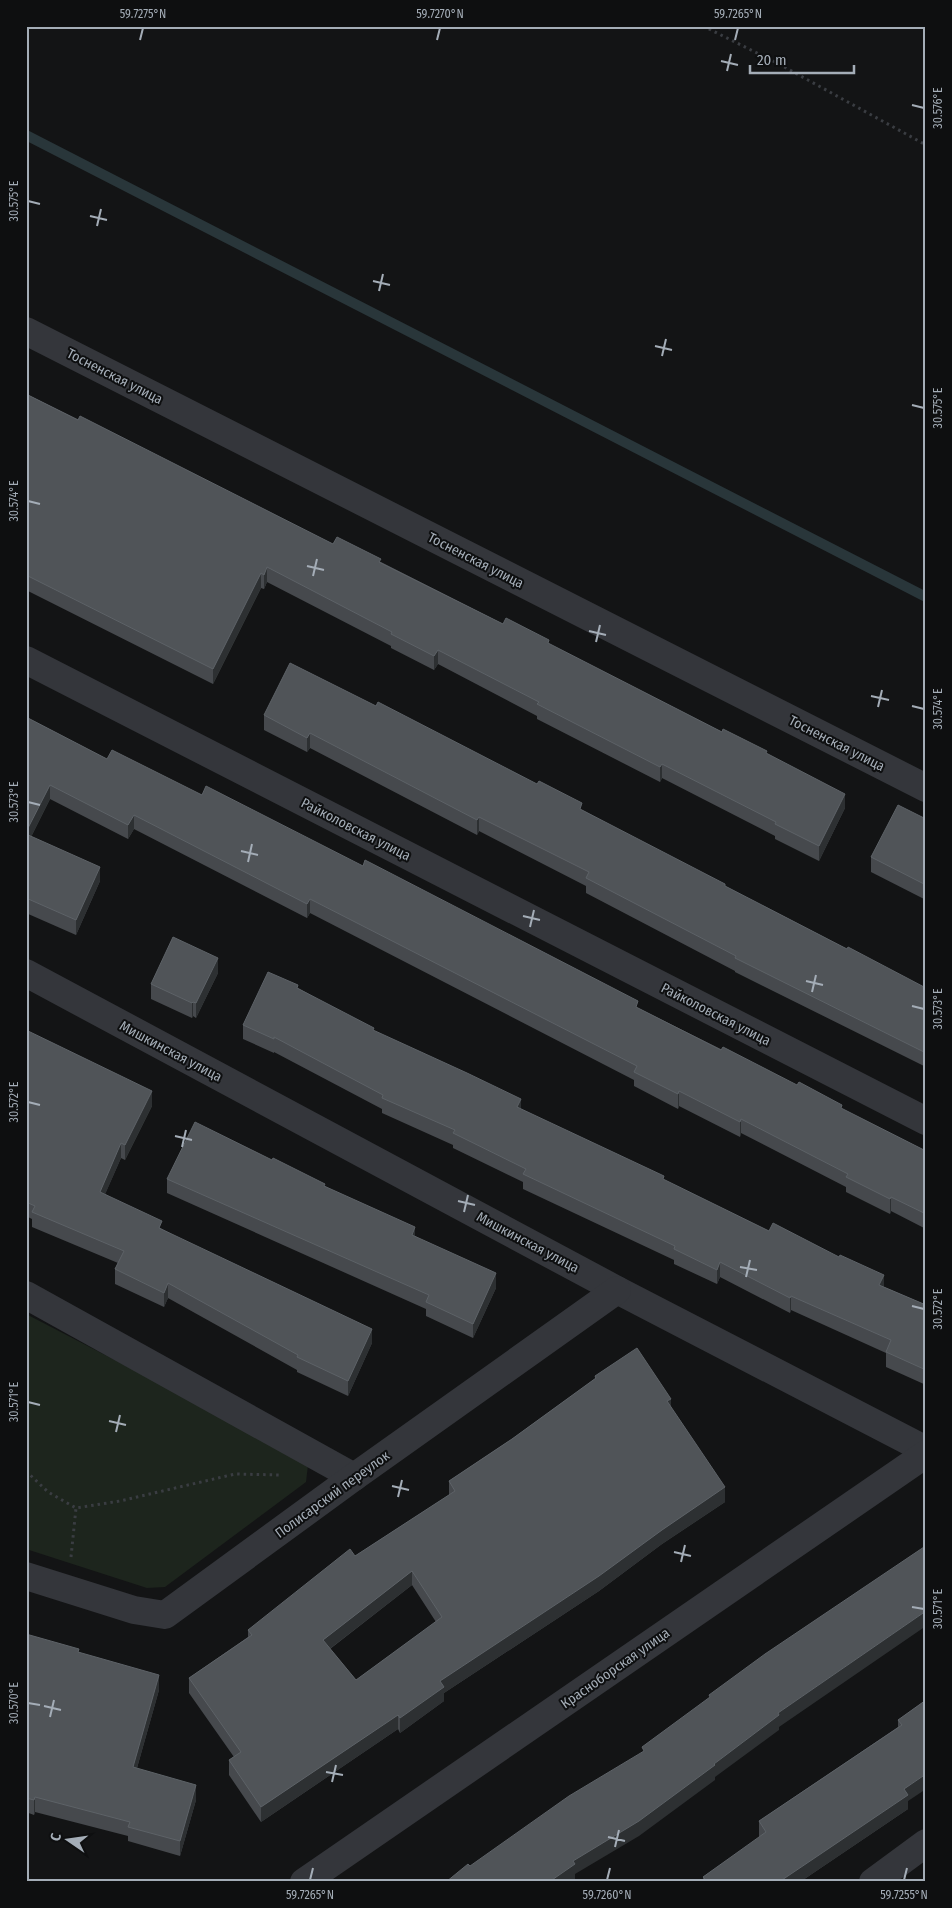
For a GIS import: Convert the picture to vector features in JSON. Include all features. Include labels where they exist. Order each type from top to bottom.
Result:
[{"type":"street","name":"Тосненская улица","points":[[26,331],[926,788]]},
{"type":"street","name":"Райколовская улица","points":[[26,660],[926,1121]]},
{"type":"street","name":"Мишкинская улица","points":[[26,973],[617,1290],[926,1450]]},
{"type":"street","name":"Полисарский переулок","points":[[26,1576],[134,1610],[165,1615],[354,1477],[617,1290]]},
{"type":"street","points":[[26,1295],[354,1477]]},
{"type":"street","name":"Красноборская улица","points":[[304,1882],[926,1454]]},
{"type":"street","points":[[873,1882],[926,1843]]},
{"type":"path","points":[[703,26],[777,63],[926,144]]},
{"type":"path","points":[[26,1471],[48,1492],[76,1508],[120,1501],[235,1474],[287,1475]]},
{"type":"path","points":[[68,1589],[76,1508]]},
{"type":"shaded area","points":[[26,1314],[296,1454],[308,1465],[306,1482],[165,1587],[147,1588],[26,1549]]},
{"type":"building","points":[[26,394],[78,420],[80,416],[333,544],[337,537],[381,559],[379,562],[503,624],[506,618],[549,640],[548,643],[722,732],[723,729],[767,751],[766,753],[845,794],[819,846],[662,764],[660,767],[537,704],[539,702],[438,650],[434,656],[267,567],[264,575],[261,573],[213,669],[26,575]]},
{"type":"building","points":[[290,663],[376,706],[378,702],[537,784],[539,781],[582,803],[580,809],[725,884],[725,886],[926,988],[926,1053],[735,958],[736,956],[586,878],[589,872],[479,817],[477,820],[310,733],[307,738],[264,715]]},
{"type":"building","points":[[26,717],[107,759],[112,750],[202,795],[206,786],[363,866],[365,860],[638,1001],[636,1007],[721,1050],[723,1047],[797,1085],[799,1082],[842,1105],[841,1108],[926,1151],[926,1214],[846,1177],[848,1174],[741,1119],[740,1122],[679,1091],[678,1094],[634,1072],[637,1066],[310,899],[307,904],[134,815],[128,825],[50,785],[26,832]]},
{"type":"building","points":[[898,805],[926,819],[926,885],[871,857]]},
{"type":"building","points":[[26,834],[100,867],[76,920],[26,898]]},
{"type":"building","points":[[173,937],[218,958],[196,1003],[192,1003],[151,984]]},
{"type":"building","points":[[268,972],[298,985],[297,988],[374,1028],[373,1030],[521,1099],[517,1107],[664,1176],[663,1179],[769,1231],[773,1223],[839,1257],[840,1255],[884,1275],[879,1285],[926,1305],[926,1370],[886,1352],[891,1340],[791,1296],[790,1298],[720,1262],[717,1270],[674,1249],[675,1246],[523,1174],[526,1169],[453,1133],[455,1130],[382,1098],[383,1095],[274,1037],[274,1039],[243,1025]]},
{"type":"building","points":[[26,1030],[152,1091],[125,1145],[121,1143],[100,1192],[162,1221],[159,1228],[372,1329],[348,1381],[297,1357],[298,1355],[168,1283],[164,1293],[115,1269],[124,1251],[32,1212],[35,1206],[26,1202]]},
{"type":"building","points":[[195,1122],[272,1160],[273,1158],[325,1184],[324,1186],[415,1227],[412,1235],[496,1273],[473,1324],[426,1302],[429,1295],[167,1179]]},
{"type":"building","points":[[637,1348],[671,1399],[667,1401],[725,1487],[599,1576],[440,1681],[444,1687],[400,1718],[398,1715],[261,1807],[229,1760],[241,1752],[189,1678],[252,1635],[248,1630],[350,1549],[355,1556],[455,1491],[449,1481],[512,1439],[596,1378],[595,1376]],"holes":[[[412,1571],[442,1617],[356,1680],[323,1640]]]},
{"type":"building","points":[[926,1544],[926,1611],[778,1713],[779,1715],[715,1765],[639,1821],[573,1861],[575,1864],[549,1882],[446,1882],[468,1864],[470,1866],[569,1796],[644,1751],[642,1747],[710,1697],[709,1695],[765,1654]]},
{"type":"building","points":[[26,1634],[79,1649],[78,1652],[159,1675],[133,1767],[196,1785],[180,1841],[128,1827],[130,1822],[35,1797],[34,1800],[26,1798]]},
{"type":"building","points":[[926,1700],[926,1774],[904,1789],[908,1795],[779,1882],[700,1882],[705,1879],[703,1877],[766,1832],[759,1821],[902,1725],[898,1720]]},
{"type":"waterway","points":[[26,135],[926,597]]}]
